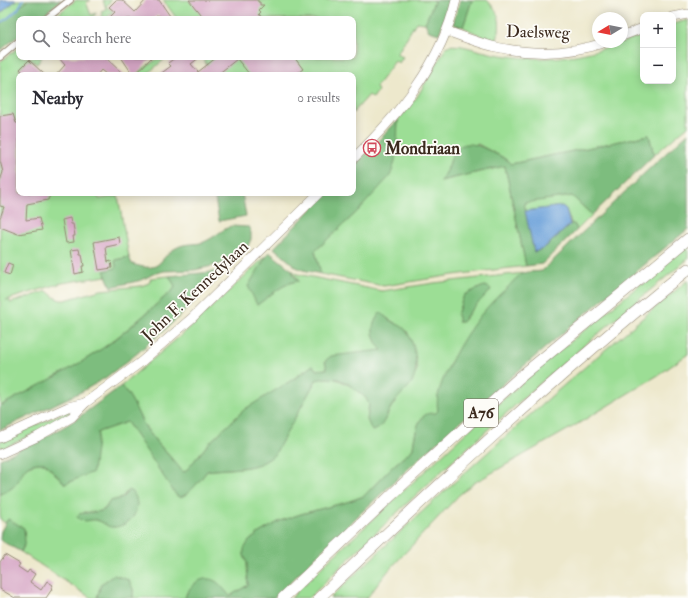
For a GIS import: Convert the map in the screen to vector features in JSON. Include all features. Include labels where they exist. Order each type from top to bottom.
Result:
[{"type":"highway","name":"A76","points":[[283,598],[401,486],[519,378],[688,239]]},
{"type":"highway","name":"A76","points":[[319,598],[416,505],[531,400],[688,269]]},
{"type":"street","points":[[50,16],[70,0]]},
{"type":"street","points":[[356,156],[379,132],[411,94],[428,69],[447,31],[456,0]]},
{"type":"street","points":[[676,16],[688,14]]},
{"type":"street","points":[[628,34],[640,29]]},
{"type":"street","name":"Daelsweg","points":[[447,31],[495,47],[527,52],[567,50],[592,46]]},
{"type":"street","points":[[0,57],[16,44]]},
{"type":"street","name":"John F. Kennedylaan","points":[[0,454],[37,437],[72,416],[85,403],[141,362],[192,318],[316,196]]},
{"type":"street","name":"John F. Kennedylaan","points":[[0,438],[68,407],[85,403]]},
{"type":"green space","points":[[16,0],[28,0],[0,24],[0,14]]},
{"type":"green space","points":[[28,0],[61,0],[42,16],[16,16],[16,38],[1,50],[0,24]]},
{"type":"green space","points":[[76,0],[91,0],[86,2],[91,15],[96,13],[94,16],[58,16],[58,14]]},
{"type":"green space","points":[[103,0],[112,0],[106,6],[113,12],[109,16],[101,16],[101,11],[106,9]]},
{"type":"green space","points":[[163,0],[433,0],[434,2],[425,23],[416,22],[397,54],[403,57],[399,63],[395,61],[376,87],[378,91],[373,98],[369,95],[356,110],[356,72],[211,72],[204,60],[356,60],[356,16],[175,16]]},
{"type":"green space","points":[[433,0],[451,0],[439,34],[429,31],[425,23],[434,2]]},
{"type":"green space","points":[[460,0],[472,0],[463,27],[453,24]]},
{"type":"green space","points":[[472,0],[487,0],[498,15],[499,30],[496,43],[463,27]]},
{"type":"green space","points":[[688,20],[688,126],[654,155],[649,135],[511,164],[478,144],[453,154],[446,173],[441,181],[505,166],[526,266],[453,275],[384,286],[321,274],[315,251],[358,211],[396,153],[398,120],[417,97],[447,46],[462,46],[508,56],[543,58],[577,55],[604,48],[628,48],[628,41],[640,35],[640,84],[676,84],[676,23]]},
{"type":"green space","points":[[16,49],[16,60],[28,60],[19,70],[21,72],[16,72],[16,196],[98,196],[99,199],[118,196],[129,257],[115,260],[116,268],[105,271],[106,276],[62,283],[6,300],[10,300],[10,303],[47,291],[57,299],[65,300],[101,290],[141,286],[149,283],[151,278],[169,276],[175,286],[174,289],[149,311],[106,346],[41,385],[0,406],[0,62]]},
{"type":"green space","points":[[31,60],[40,60],[37,64]]},
{"type":"green space","points":[[156,60],[164,60],[150,72],[139,72]]},
{"type":"green space","points":[[398,120],[396,156],[390,176],[358,211],[315,251],[321,274],[296,267],[274,248],[324,196],[356,196],[356,164]]},
{"type":"green space","points":[[688,133],[688,229],[581,317],[476,408],[374,501],[275,598],[185,598],[193,585],[207,579],[217,582],[230,596],[248,585],[247,563],[244,555],[244,549],[249,541],[259,533],[280,521],[364,496],[392,467],[413,449],[418,424],[421,419],[428,414],[436,413],[438,411],[438,395],[447,370],[473,325],[489,305],[522,274],[542,271]]},
{"type":"green space","points":[[649,135],[654,155],[592,215],[572,196],[524,203],[534,252],[543,249],[571,223],[575,225],[577,230],[542,264],[526,266],[505,166],[440,181],[447,171],[452,155],[460,146],[465,144],[485,148],[511,164]]},
{"type":"green space","points":[[215,196],[243,196],[246,216],[219,221]]},
{"type":"green space","points":[[572,196],[592,215],[577,230],[575,225],[571,223],[566,209],[562,206],[525,211],[525,202]]},
{"type":"green space","points":[[231,226],[249,227],[251,239],[248,246],[221,264],[195,270],[164,271],[153,274],[142,280],[111,287],[104,271],[116,268],[115,260],[129,257],[132,264],[143,267],[156,266],[172,250],[180,246],[204,242]]},
{"type":"green space","points":[[688,245],[688,259],[590,340],[447,466],[354,553],[309,598],[291,598],[322,567],[471,428],[542,365]]},
{"type":"green space","points":[[269,252],[292,270],[294,276],[299,281],[282,287],[257,305],[248,286]]},
{"type":"green space","points":[[266,256],[261,266],[257,305],[282,287],[298,280],[292,270],[297,274],[382,291],[434,283],[524,273],[514,281],[443,380],[438,399],[438,411],[423,417],[416,432],[413,449],[392,467],[364,496],[280,521],[259,533],[249,541],[244,555],[247,563],[248,585],[230,596],[215,581],[187,592],[185,598],[133,598],[133,589],[114,575],[101,584],[97,598],[91,598],[21,552],[24,546],[8,519],[5,523],[0,519],[0,494],[8,490],[29,466],[45,463],[56,475],[98,432],[127,422],[179,497],[196,485],[207,471],[243,468],[268,459],[275,453],[316,380],[329,378],[346,383],[362,394],[369,402],[367,413],[386,419],[396,400],[411,383],[417,370],[416,360],[407,331],[384,316],[376,343],[382,350],[325,362],[328,369],[316,370],[313,365],[273,393],[245,409],[209,443],[185,472],[182,472],[146,428],[129,395],[121,386],[185,332]],"holes":[[[484,286],[490,291],[471,310],[465,319],[457,315],[464,295]],[[126,492],[115,527],[92,519],[84,512],[101,511],[108,504],[122,498]]]},
{"type":"green space","points":[[223,271],[224,273],[169,326],[134,356],[105,378],[83,391],[0,430],[0,406],[67,370],[93,354],[132,326],[174,289],[175,286],[169,276]]},
{"type":"green space","points":[[688,280],[688,354],[660,374],[571,428],[474,483],[459,495],[388,571],[367,598],[330,598],[417,516],[506,436],[596,357]]},
{"type":"green space","points":[[484,286],[491,289],[490,291],[471,310],[462,322],[459,322],[457,315],[464,295]]},
{"type":"green space","points":[[381,312],[388,319],[401,326],[407,332],[416,357],[416,370],[412,382],[391,407],[383,423],[375,430],[372,431],[367,420],[369,405],[366,398],[347,383],[338,379],[326,378],[316,380],[275,454],[268,460],[260,464],[243,468],[207,471],[194,487],[183,496],[179,497],[176,495],[127,422],[98,432],[93,472],[65,484],[45,463],[36,463],[24,470],[17,483],[12,488],[0,494],[0,459],[55,432],[75,420],[121,386],[129,395],[150,434],[182,471],[185,472],[209,443],[245,409],[300,375],[313,365],[316,370],[327,369],[325,361],[331,356],[382,350],[376,343],[373,334],[374,323]]},
{"type":"green space","points":[[77,408],[55,423],[0,450],[0,441]]},
{"type":"green space","points":[[129,490],[133,492],[136,498],[136,509],[131,519],[121,526],[107,526],[97,520],[84,521],[77,517],[79,514],[103,510],[110,501],[122,498]]},
{"type":"green space","points":[[8,519],[24,528],[25,542],[21,552],[0,540],[1,531]]},
{"type":"green space","points":[[114,575],[129,580],[133,589],[133,598],[97,598],[101,584]]},
{"type":"water","points":[[0,0],[16,0],[0,14]]},
{"type":"water","points":[[562,206],[566,209],[570,225],[543,249],[534,252],[525,211]]},
{"type":"building","points":[[116,0],[122,0],[135,12],[146,0],[159,0],[170,16],[111,16],[115,12],[109,7]]},
{"type":"building","points":[[189,0],[258,0],[260,5],[264,5],[259,10],[261,12],[259,14],[261,16],[202,16]]},
{"type":"building","points":[[29,60],[42,72],[22,72],[20,69]]},
{"type":"building","points":[[61,60],[108,60],[121,72],[103,72],[101,70],[99,72],[59,72],[65,65]]},
{"type":"building","points":[[123,60],[149,60],[138,72],[131,72]]},
{"type":"building","points":[[172,60],[196,60],[191,64],[198,72],[163,72],[171,66],[168,63]]},
{"type":"building","points":[[213,60],[236,60],[221,72],[198,72]]},
{"type":"building","points":[[238,60],[296,60],[303,69],[299,72],[248,72]]},
{"type":"building","points":[[13,114],[16,123],[16,196],[50,196],[48,200],[27,204],[26,220],[39,218],[42,230],[18,234],[0,227],[0,218],[4,207],[0,206],[0,181],[3,172],[0,161],[0,116]]},
{"type":"building","points":[[70,218],[71,224],[73,224],[75,236],[73,236],[74,242],[66,243],[62,220]]},
{"type":"building","points":[[119,237],[120,244],[106,247],[108,262],[111,261],[112,268],[99,270],[94,242]]},
{"type":"building","points":[[79,249],[80,254],[82,254],[84,266],[82,266],[83,272],[75,274],[71,250]]},
{"type":"building","points":[[8,263],[13,265],[10,275],[4,273]]},
{"type":"building","points":[[5,555],[20,564],[18,567],[27,573],[29,570],[35,574],[30,582],[41,590],[47,581],[53,585],[46,598],[15,598],[0,589],[0,562]]},
{"type":"waterway","points":[[0,23],[18,9],[23,0]]},
{"type":"place","name":"Mondriaan","points":[[372,148]]}]
